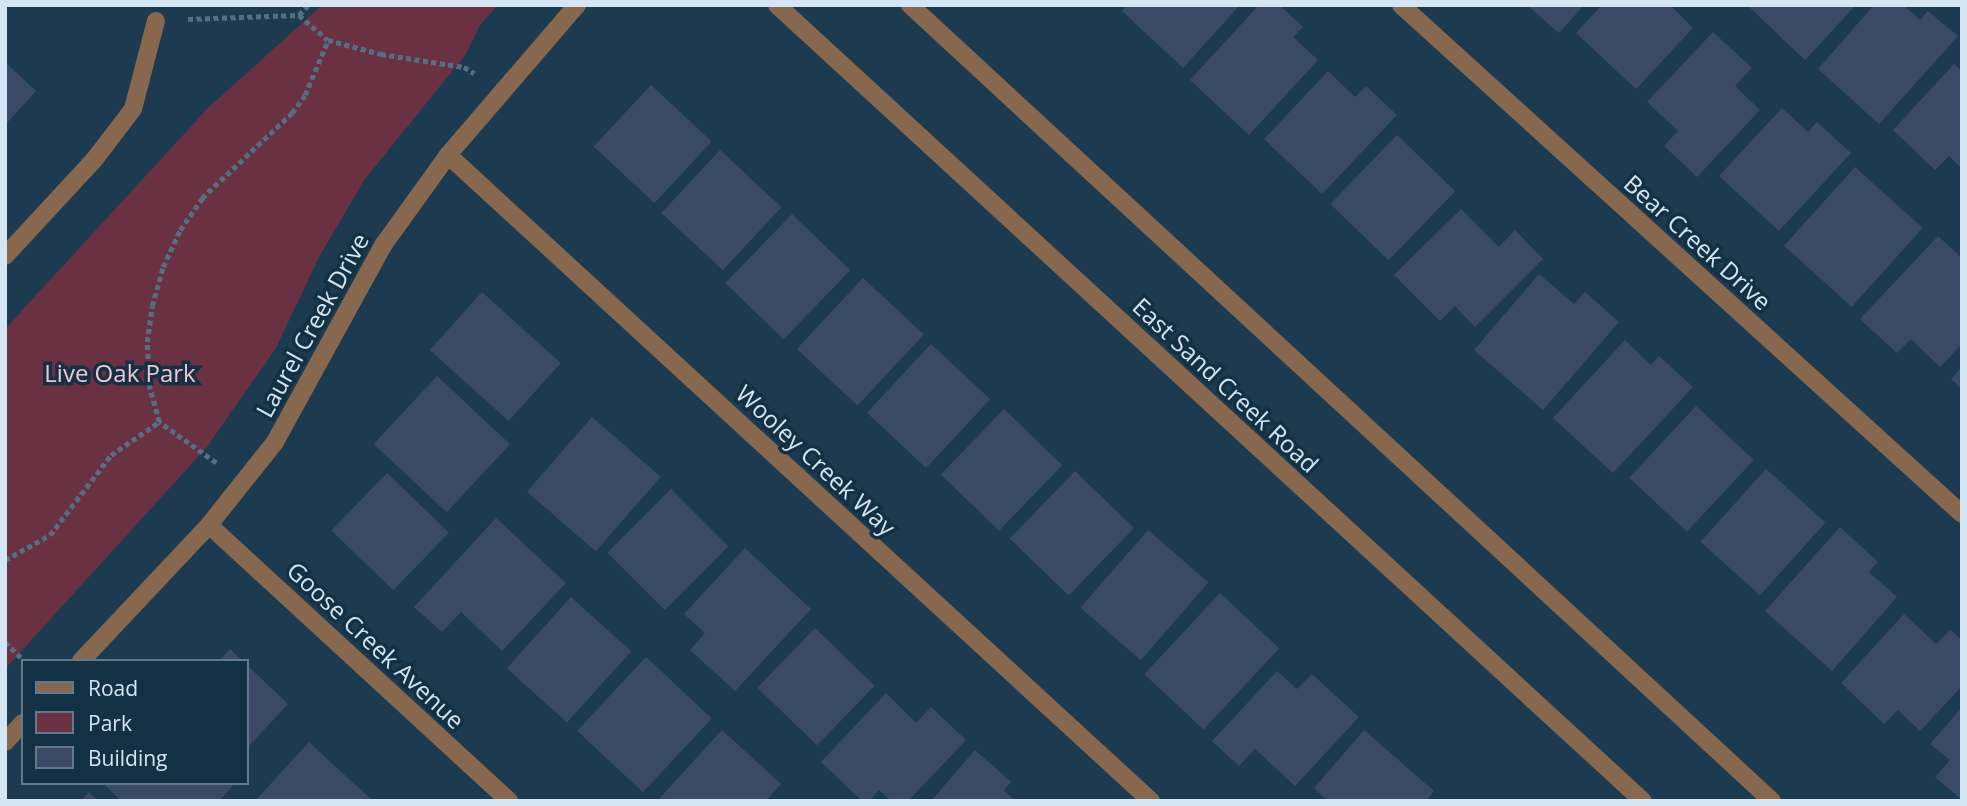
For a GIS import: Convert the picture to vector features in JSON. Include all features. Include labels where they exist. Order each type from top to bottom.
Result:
[{"type":"street","name":"Laurel Creek Drive","points":[[83,659],[209,525],[275,442],[384,244],[448,155],[577,5]]},
{"type":"street","name":"East Sand Creek Road","points":[[777,5],[1643,801]]},
{"type":"street","points":[[910,5],[1772,801]]},
{"type":"street","name":"Bear Creek Drive","points":[[1401,5],[1962,514]]},
{"type":"street","points":[[5,256],[94,160],[133,109],[156,21]]},
{"type":"street","name":"Wooley Creek Way","points":[[448,155],[1151,801]]},
{"type":"street","name":"Goose Creek Avenue","points":[[209,525],[509,801]]},
{"type":"street","points":[[5,742],[21,725]]},
{"type":"path","points":[[299,15],[308,5]]},
{"type":"path","points":[[156,21],[299,15],[328,40],[380,54],[464,67],[501,92]]},
{"type":"path","points":[[243,483],[159,422],[149,384],[147,342],[163,267],[202,198],[299,104],[328,40]]},
{"type":"path","points":[[5,560],[50,535],[111,455],[159,422]]},
{"type":"path","points":[[5,642],[23,659]]},
{"type":"green space","name":"Live Oak Park","points":[[322,5],[498,5],[480,25],[466,54],[365,179],[320,255],[276,348],[206,448],[5,669],[5,329],[208,108]]},
{"type":"building","points":[[1127,5],[1240,5],[1183,68],[1122,11]]},
{"type":"building","points":[[1259,5],[1279,5],[1303,27],[1293,37],[1318,60],[1249,135],[1190,80]]},
{"type":"building","points":[[1527,5],[1584,5],[1559,33]]},
{"type":"building","points":[[1602,5],[1670,5],[1693,28],[1636,89],[1576,33]]},
{"type":"building","points":[[1747,5],[1856,5],[1805,60]]},
{"type":"building","points":[[1874,5],[1903,5],[1920,20],[1928,11],[1958,36],[1879,124],[1818,69]]},
{"type":"building","points":[[1713,32],[1752,68],[1735,86],[1760,110],[1697,177],[1664,146],[1678,131],[1647,102]]},
{"type":"building","points":[[5,62],[36,91],[5,125]]},
{"type":"building","points":[[1954,64],[1962,71],[1962,169],[1949,156],[1935,170],[1893,130]]},
{"type":"building","points":[[1328,71],[1355,97],[1366,86],[1397,115],[1322,194],[1264,139]]},
{"type":"building","points":[[651,85],[712,142],[654,203],[594,146]]},
{"type":"building","points":[[1782,108],[1808,132],[1817,122],[1851,153],[1779,231],[1719,176]]},
{"type":"building","points":[[1397,135],[1455,191],[1389,260],[1330,204]]},
{"type":"building","points":[[720,150],[781,207],[723,270],[661,213]]},
{"type":"building","points":[[1855,167],[1923,228],[1852,307],[1784,246]]},
{"type":"building","points":[[1461,209],[1499,247],[1515,230],[1543,259],[1475,327],[1455,306],[1440,321],[1394,275]]},
{"type":"building","points":[[792,214],[850,270],[784,339],[725,283]]},
{"type":"building","points":[[1938,236],[1962,258],[1962,344],[1940,367],[1911,339],[1897,353],[1860,319]]},
{"type":"building","points":[[1539,274],[1574,304],[1585,292],[1619,322],[1543,410],[1474,350]]},
{"type":"building","points":[[863,278],[924,335],[858,406],[797,349]]},
{"type":"building","points":[[482,292],[561,363],[509,421],[430,350]]},
{"type":"building","points":[[1625,340],[1651,365],[1659,356],[1693,387],[1613,473],[1553,418]]},
{"type":"building","points":[[931,344],[990,399],[926,468],[867,413]]},
{"type":"building","points":[[1962,367],[1962,389],[1951,379]]},
{"type":"building","points":[[437,376],[510,444],[447,512],[374,444]]},
{"type":"building","points":[[1696,406],[1754,460],[1687,532],[1629,478]]},
{"type":"building","points":[[1004,409],[1062,465],[999,531],[941,474]]},
{"type":"building","points":[[592,417],[661,477],[596,551],[527,492]]},
{"type":"building","points":[[1766,469],[1825,523],[1760,595],[1700,542]]},
{"type":"building","points":[[1075,471],[1134,528],[1069,596],[1010,539]]},
{"type":"building","points":[[387,473],[449,533],[393,590],[331,531]]},
{"type":"building","points":[[671,489],[728,546],[665,610],[607,553]]},
{"type":"building","points":[[496,518],[566,583],[502,651],[461,612],[442,632],[414,607]]},
{"type":"building","points":[[1840,527],[1878,562],[1869,572],[1897,597],[1832,671],[1765,611]]},
{"type":"building","points":[[1148,530],[1208,582],[1141,660],[1080,608]]},
{"type":"building","points":[[745,548],[811,609],[735,691],[690,650],[705,633],[684,614]]},
{"type":"building","points":[[1220,593],[1279,648],[1204,729],[1144,674]]},
{"type":"building","points":[[571,597],[631,651],[567,723],[507,668]]},
{"type":"building","points":[[1904,614],[1936,644],[1950,630],[1962,640],[1962,686],[1920,731],[1898,710],[1884,724],[1841,683]]},
{"type":"building","points":[[815,628],[875,686],[817,745],[757,688]]},
{"type":"building","points":[[230,649],[240,659],[221,659]]},
{"type":"building","points":[[646,657],[712,718],[643,792],[577,731]]},
{"type":"building","points":[[248,666],[288,704],[248,747]]},
{"type":"building","points":[[1277,671],[1297,689],[1312,674],[1359,717],[1295,786],[1255,749],[1239,766],[1212,741]]},
{"type":"building","points":[[886,693],[916,723],[931,707],[966,740],[908,801],[891,801],[879,790],[869,801],[862,801],[821,762]]},
{"type":"building","points":[[1962,707],[1962,800],[1935,777],[1950,760],[1930,744]]},
{"type":"building","points":[[722,730],[781,784],[766,801],[657,801]]},
{"type":"building","points":[[1364,730],[1434,791],[1426,801],[1328,801],[1314,788]]},
{"type":"building","points":[[309,742],[373,801],[255,801]]},
{"type":"building","points":[[975,750],[1011,782],[1004,790],[1015,801],[931,801]]},
{"type":"building","points":[[105,785],[233,785],[219,801],[121,801]]},
{"type":"building","points":[[89,792],[98,801],[81,801]]}]
